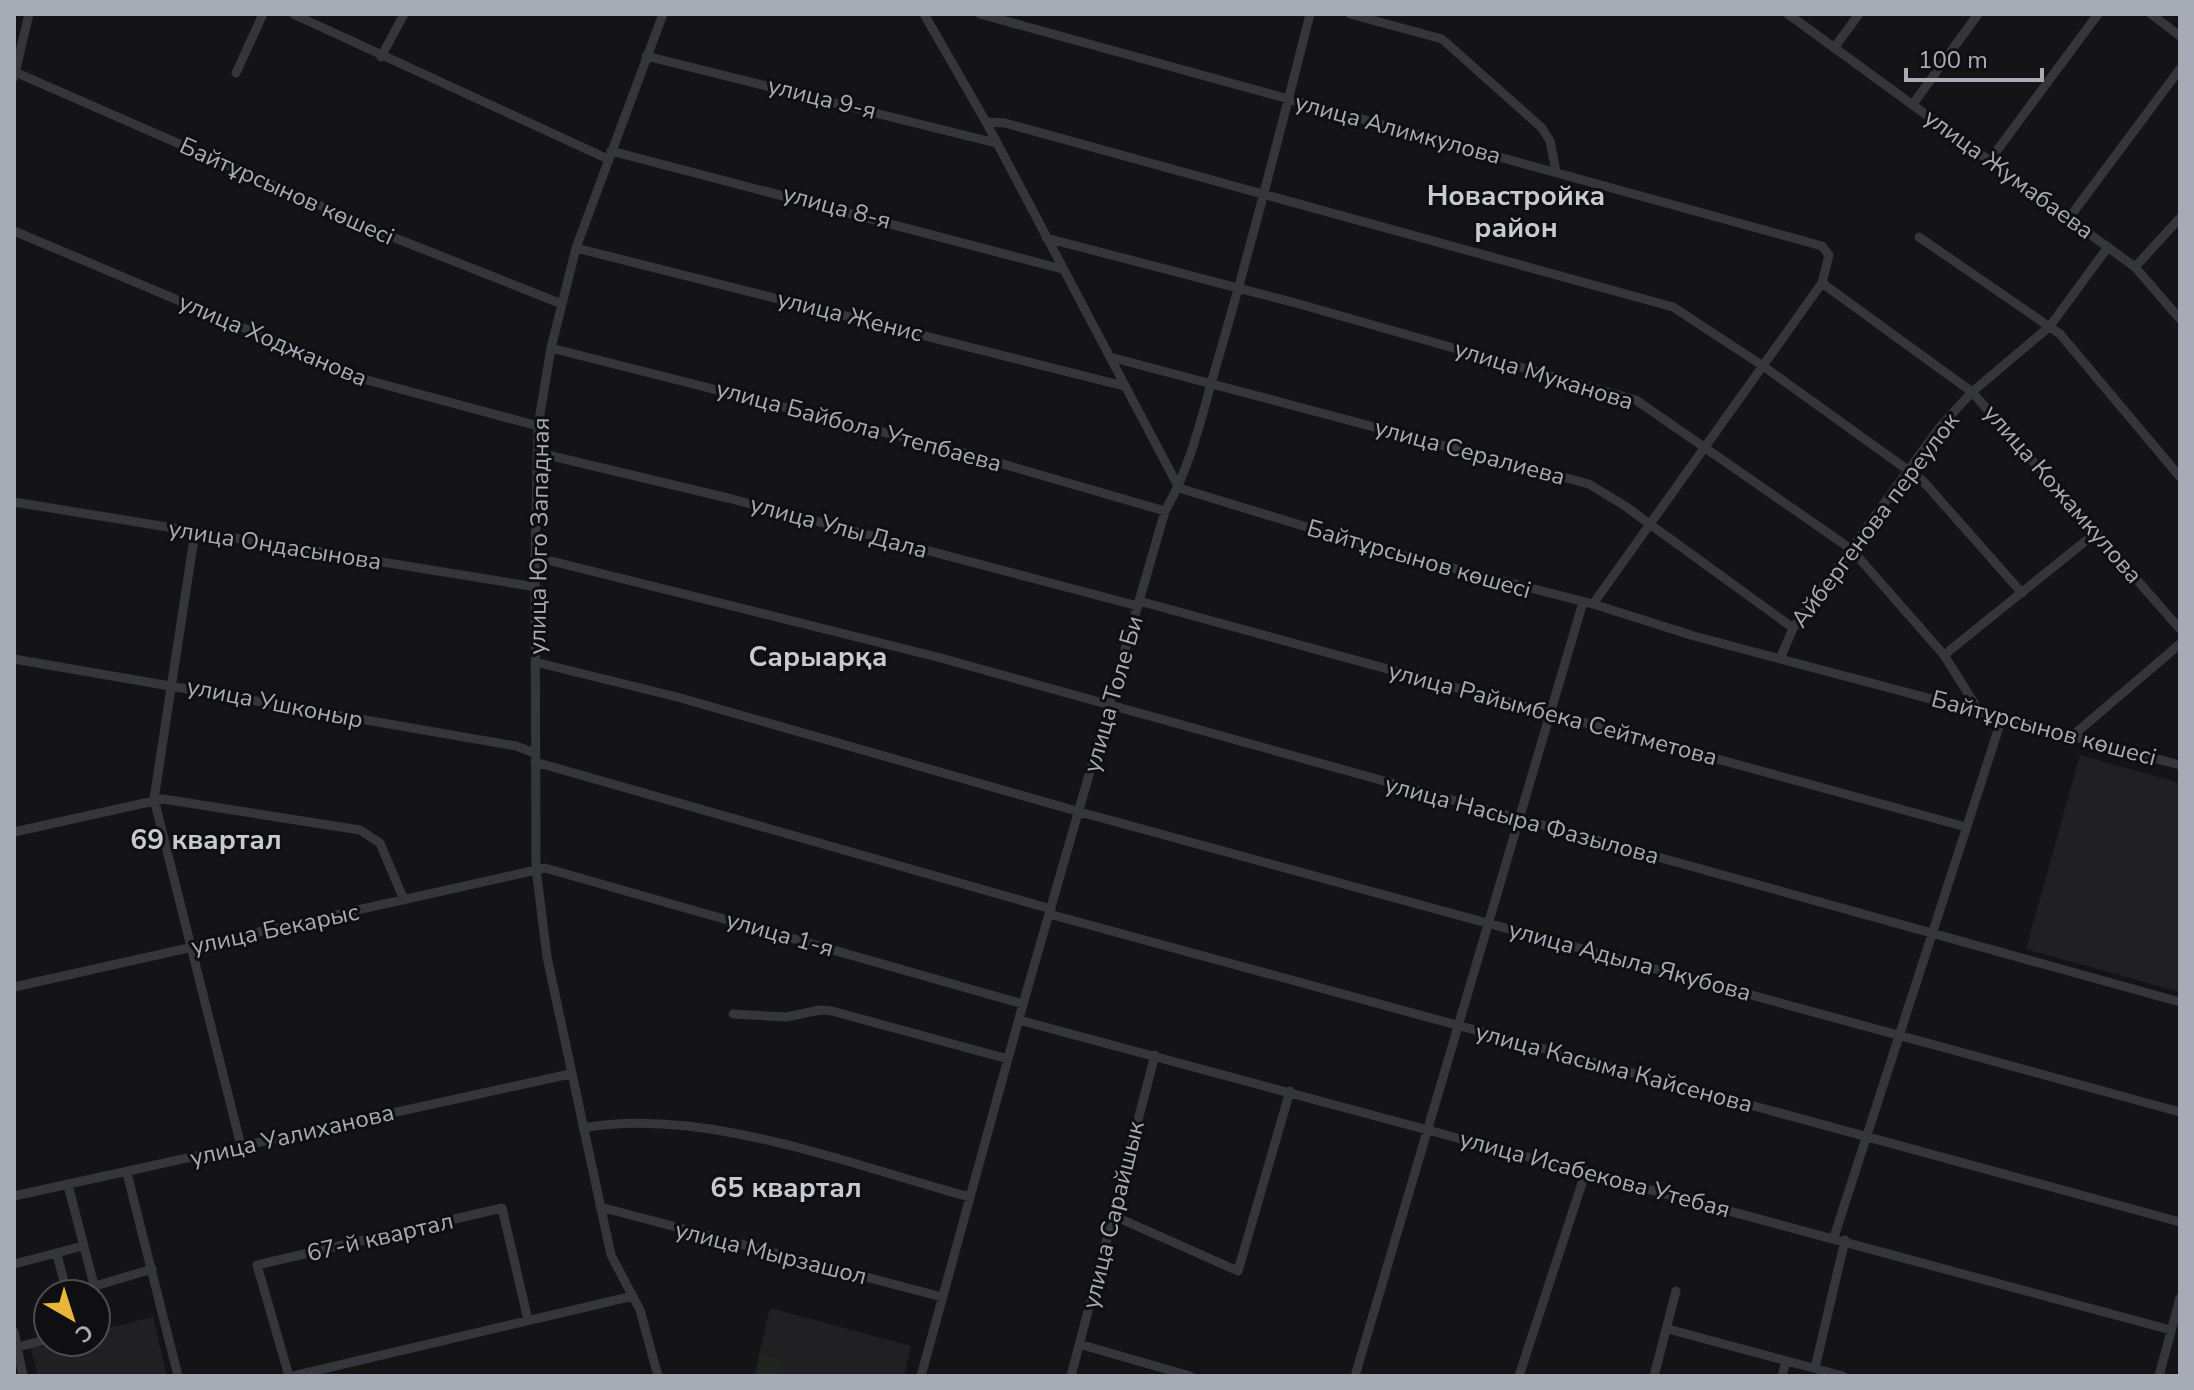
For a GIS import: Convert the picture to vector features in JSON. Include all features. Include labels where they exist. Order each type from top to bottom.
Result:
[{"type":"street","points":[[15,75],[29,14]]},
{"type":"street","points":[[236,73],[263,14]]},
{"type":"street","name":"улица 8-я","points":[[293,14],[381,57],[609,155],[1062,269]]},
{"type":"street","points":[[381,57],[404,14]]},
{"type":"street","name":"улица Юго Западная","points":[[658,1376],[646,1328],[611,1255],[547,957],[536,868],[535,557],[538,426],[551,348],[576,248],[662,14]]},
{"type":"street","points":[[924,14],[986,122],[1179,488]]},
{"type":"street","name":"улица Алимкулова","points":[[980,14],[1822,246],[1829,255],[1822,283]]},
{"type":"street","name":"улица Толе Би","points":[[921,1376],[1023,1004],[1165,511],[1179,488],[1239,288],[1310,14]]},
{"type":"street","points":[[1350,14],[1442,39],[1459,51],[1542,128],[1550,141],[1556,171]]},
{"type":"street","name":"улица Жумабаева","points":[[1788,14],[2135,267],[2180,319]]},
{"type":"street","points":[[1834,48],[1859,14]]},
{"type":"street","points":[[1913,104],[1978,14]]},
{"type":"street","points":[[1990,160],[2098,14]]},
{"type":"street","points":[[2151,14],[2180,36]]},
{"type":"street","name":"улица 9-я","points":[[646,56],[996,143]]},
{"type":"street","points":[[2069,218],[2180,69]]},
{"type":"street","name":"Байтұрсынов көшесі","points":[[15,75],[385,234],[562,304]]},
{"type":"street","points":[[986,122],[1005,123],[1643,296],[1691,315],[1923,481],[2022,593]]},
{"type":"street","points":[[2135,267],[2180,218]]},
{"type":"street","name":"улица Ходжанова","points":[[14,231],[367,380],[538,426]]},
{"type":"street","points":[[1919,237],[2050,326],[2180,477]]},
{"type":"street","name":"улица Муканова","points":[[1046,238],[1620,393],[1706,445],[1851,549],[1944,655],[1979,711]]},
{"type":"street","name":"Айбергенова переулок","points":[[1780,659],[1793,628],[1940,427],[1972,392],[2050,326],[2108,247]]},
{"type":"street","name":"улица Женис","points":[[576,248],[1124,386]]},
{"type":"street","points":[[1355,1376],[1548,713],[1588,603],[1649,525],[1822,283]]},
{"type":"street","name":"улица Кожамкулова","points":[[1822,283],[1972,392],[2098,531],[2180,629]]},
{"type":"street","name":"улица Байбола Утепбаева","points":[[551,348],[958,451],[1165,511]]},
{"type":"street","name":"улица Сералиева","points":[[1110,357],[1211,381],[1589,484],[1793,628]]},
{"type":"street","name":"улица Улы Дала","points":[[539,453],[728,498],[1139,604]]},
{"type":"street","name":"Байтұрсынов көшесі","points":[[1179,488],[1385,551],[1588,603],[1780,659],[2180,765]]},
{"type":"street","name":"улица Ондасынова","points":[[14,502],[536,587]]},
{"type":"street","points":[[1944,655],[2098,531]]},
{"type":"street","points":[[195,532],[154,799],[241,1146]]},
{"type":"street","name":"улица Насыра Фазылова","points":[[535,557],[941,658],[2180,1002]]},
{"type":"street","name":"улица Райымбека Сейтметова","points":[[1139,604],[1966,827]]},
{"type":"street","points":[[2071,737],[2180,644]]},
{"type":"street","name":"улица Ушконыр","points":[[14,659],[516,746],[535,758],[1050,912]]},
{"type":"street","name":"улица Адыла Якубова","points":[[535,662],[677,697],[1080,812],[2180,1112]]},
{"type":"street","points":[[1834,1237],[1935,933],[2002,718]]},
{"type":"street","points":[[14,832],[154,799],[224,807],[368,833],[380,843],[404,900]]},
{"type":"street","name":"улица Бекарыс","points":[[14,987],[536,868]]},
{"type":"street","name":"улица 1-я","points":[[536,868],[584,876],[1023,1004]]},
{"type":"street","name":"улица Касыма Кайсенова","points":[[1050,912],[1457,1027],[2180,1222]]},
{"type":"street","points":[[733,1014],[786,1017],[820,1010],[832,1011],[1008,1059]]},
{"type":"street","name":"улица Исабекова Утебая","points":[[1019,1020],[2171,1330]]},
{"type":"street","name":"улица Сарайшык","points":[[1071,1376],[1155,1055]]},
{"type":"street","name":"улица Уалиханова","points":[[14,1196],[570,1074]]},
{"type":"street","points":[[1112,1215],[1238,1271],[1290,1091]]},
{"type":"street","points":[[583,1128],[610,1124],[716,1129],[970,1197]]},
{"type":"street","points":[[1519,1376],[1586,1171]]},
{"type":"street","points":[[127,1173],[178,1376]]},
{"type":"street","points":[[68,1185],[92,1278]]},
{"type":"street","name":"улица Мырзашол","points":[[600,1207],[942,1297]]},
{"type":"street","name":"67-й квартал","points":[[528,1320],[502,1208],[257,1265],[291,1376],[633,1296]]},
{"type":"street","points":[[1815,1368],[1845,1240]]},
{"type":"street","points":[[14,1264],[83,1246]]},
{"type":"street","points":[[57,1254],[64,1278]]},
{"type":"street","points":[[112,1280],[152,1269]]},
{"type":"street","points":[[1654,1376],[1676,1291]]},
{"type":"street","points":[[2159,1376],[2180,1298]]},
{"type":"street","points":[[1668,1329],[1843,1376]]},
{"type":"street","points":[[14,1332],[23,1376]]},
{"type":"street","points":[[18,1347],[32,1343]]},
{"type":"street","points":[[1079,1344],[1190,1376]]},
{"type":"street","points":[[1782,1376],[1786,1361]]},
{"type":"shaded area","points":[[2080,755],[2180,783],[2180,992],[2026,949]]},
{"type":"shaded area","points":[[770,1308],[911,1346],[904,1376],[754,1376]]},
{"type":"shaded area","points":[[153,1317],[167,1376],[38,1376],[34,1358],[112,1358],[112,1327]]},
{"type":"shaded area","points":[[761,1355],[781,1360],[777,1376],[756,1376]]},
{"type":"district","name":"Новастройка район","points":[[1516,211]]},
{"type":"district","name":"Сарыарқа","points":[[818,656]]},
{"type":"district","name":"69 квартал","points":[[206,839]]},
{"type":"district","name":"65 квартал","points":[[786,1187]]}]
